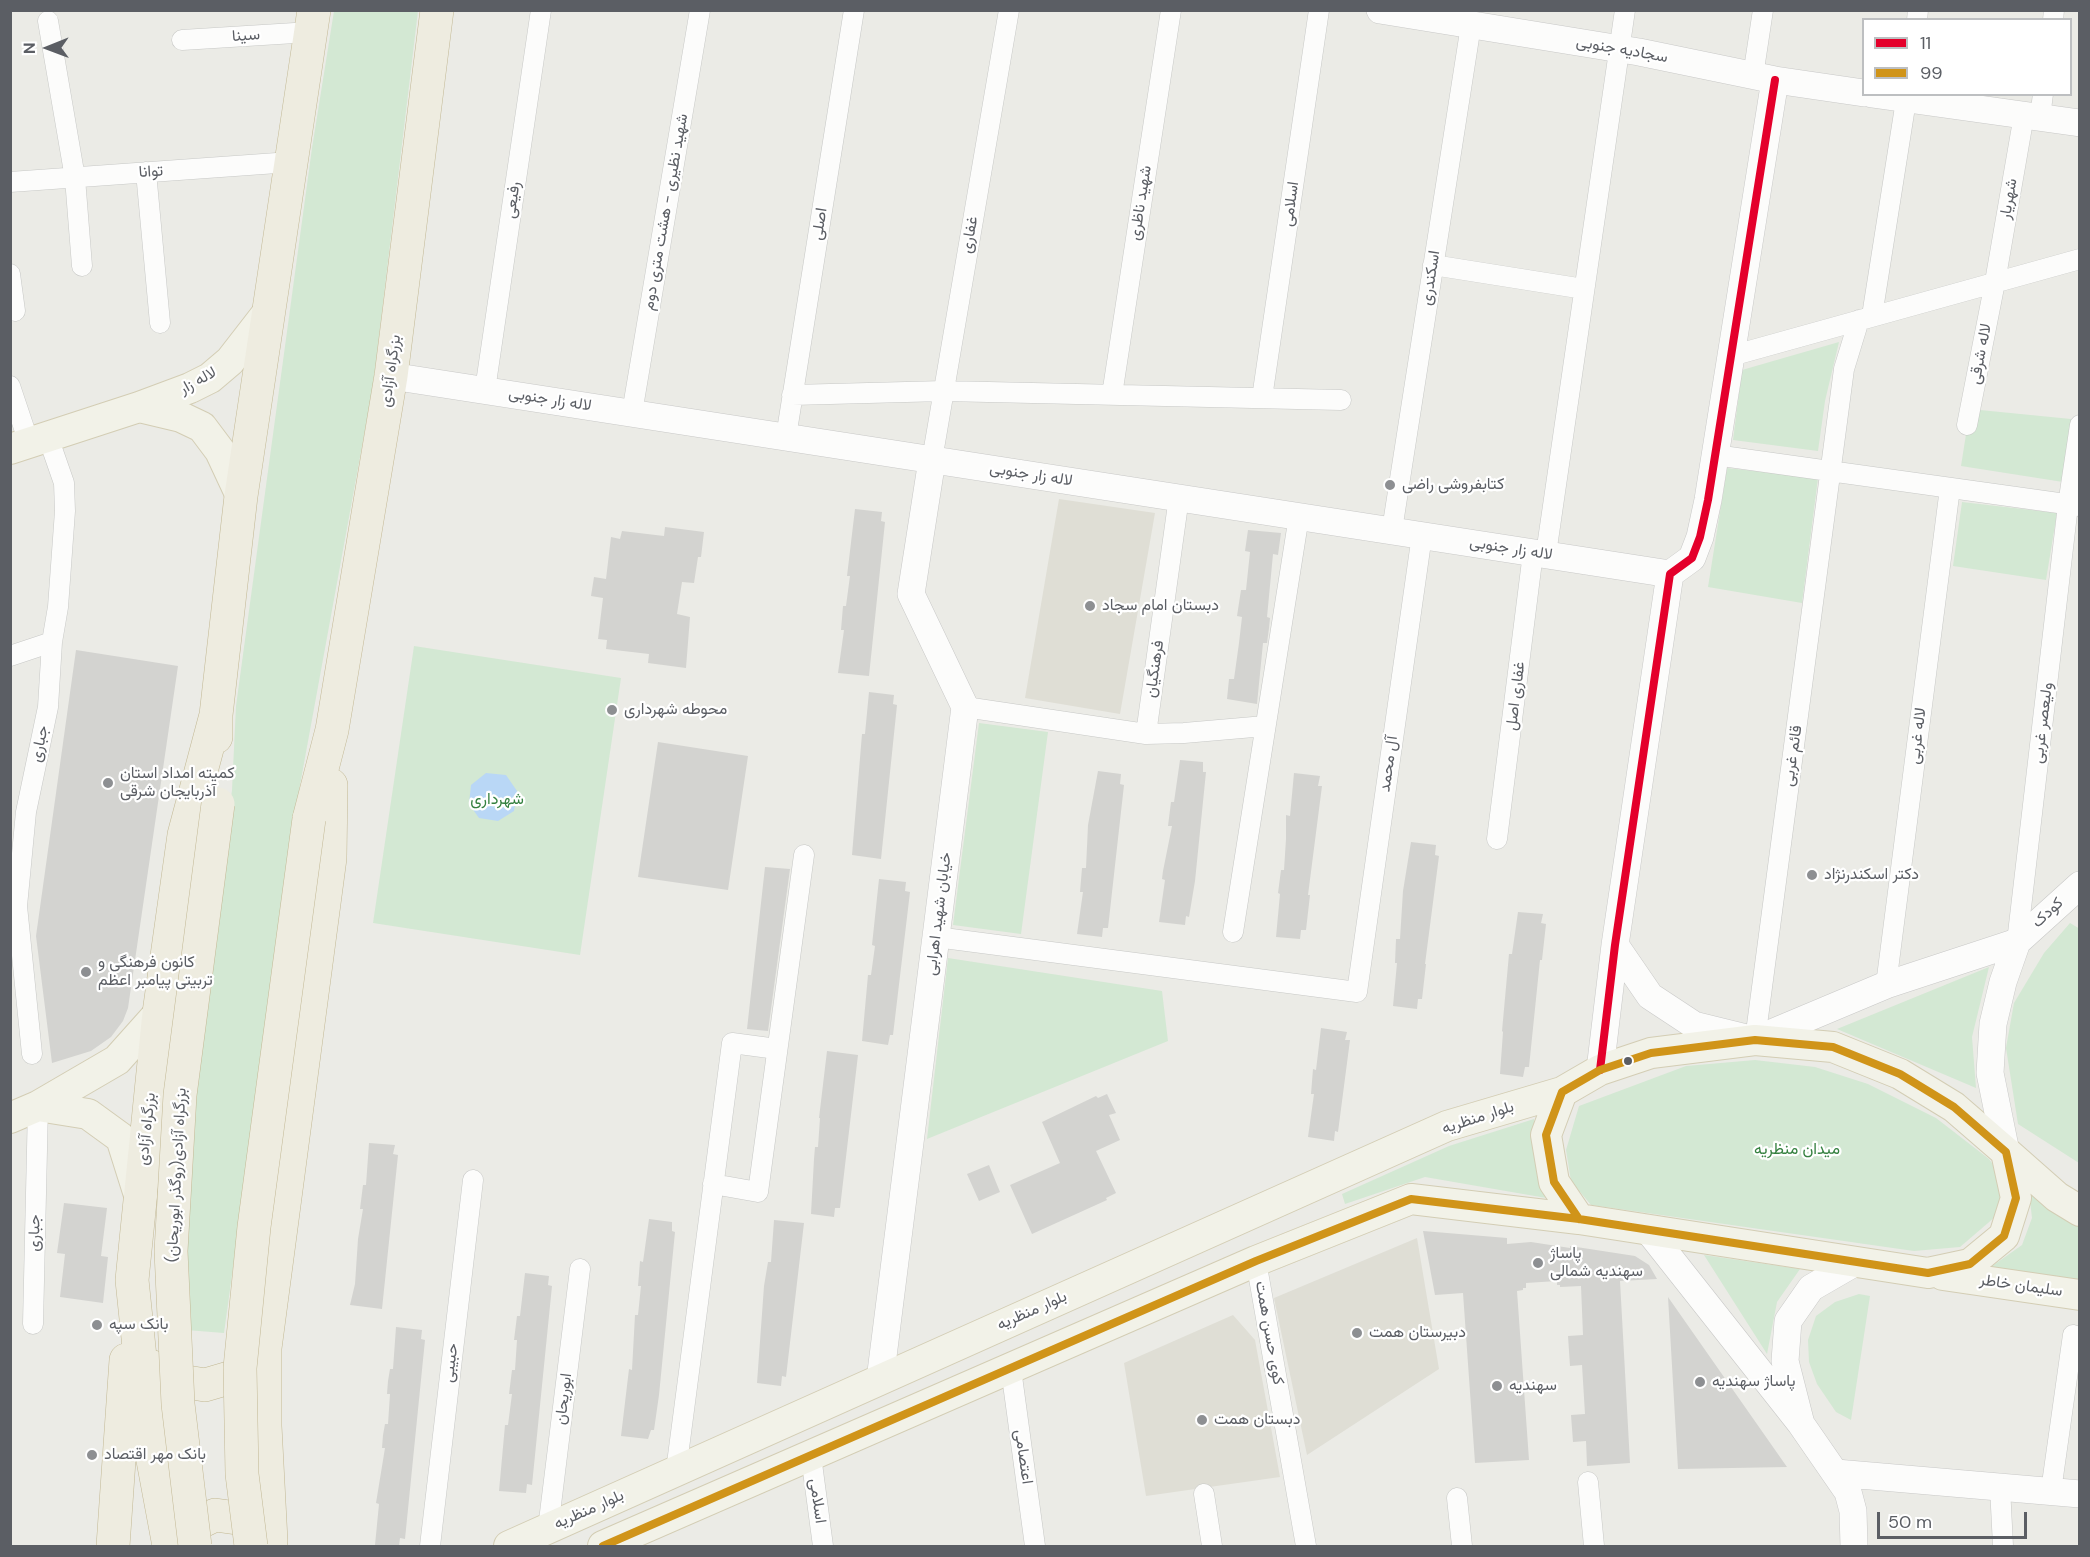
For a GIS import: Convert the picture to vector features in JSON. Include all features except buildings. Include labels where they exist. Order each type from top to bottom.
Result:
[{"type":"highway","name":"بزرگراه آزادی","points":[[265,1545],[242,1474],[240,1368],[254,1227],[309,819],[332,730],[391,376],[437,10]]},
{"type":"highway","name":"بزرگراه آزادی","points":[[218,804],[216,715],[241,496],[312,21]]},
{"type":"highway","name":"بزرگراه آزادی","points":[[169,1546],[152,1455],[132,1280],[159,1013],[184,835],[216,715]]},
{"type":"highway","name":"بزرگراه آزادی","points":[[265,1545],[265,1348],[330,858],[332,730]]},
{"type":"highway","name":"بزرگراه آزادی(روگذر ابوریحان)","points":[[195,1546],[178,1404],[171,1251],[180,1095],[218,804]]},
{"type":"highway","points":[[113,1546],[132,1280]]},
{"type":"highway","points":[[140,1358],[169,1379],[205,1385],[239,1375],[265,1348]]},
{"type":"highway","points":[[177,1546],[186,1529],[215,1515],[244,1519],[265,1545]]},
{"type":"main road","name":"لاله زار","points":[[29,443],[139,408],[210,378],[230,361],[268,312]]},
{"type":"main road","name":"لاله زار","points":[[139,408],[181,417],[202,427],[220,451],[241,496]]},
{"type":"main road","points":[[10,1118],[38,1106],[117,1060],[159,1013]]},
{"type":"main road","name":"بلوار منظریه","points":[[509,1546],[1448,1126],[1562,1092],[1600,1070],[1651,1053],[1755,1040],[1833,1047],[1900,1074],[1954,1107],[2006,1152]]},
{"type":"main road","points":[[1562,1092],[1546,1135],[1554,1182],[1579,1219]]},
{"type":"main road","points":[[38,1106],[88,1114],[121,1138],[139,1195]]},
{"type":"main road","points":[[2006,1152],[2057,1197],[2079,1211]]},
{"type":"main road","points":[[1928,1273],[1970,1264],[2004,1236],[2016,1198],[2006,1152]]},
{"type":"main road","points":[[621,1543],[811,1456],[1256,1261],[1411,1199],[1579,1219]]},
{"type":"main road","name":"سلیمان خاطر","points":[[1579,1219],[2079,1294]]},
{"type":"street","name":"رفیعی","points":[[485,390],[541,10]]},
{"type":"street","name":"شهید نظیری - هشت متری دوم","points":[[632,413],[700,10]]},
{"type":"street","name":"اصلی","points":[[786,437],[854,10]]},
{"type":"street","name":"غفاری","points":[[932,460],[1009,10]]},
{"type":"street","name":"شهید ناظری","points":[[1112,395],[1171,10]]},
{"type":"street","name":"اسلامی","points":[[1262,398],[1319,10]]},
{"type":"street","name":"سجادیه جنوبی","points":[[1380,10],[1475,21],[1764,78],[1862,93]]},
{"type":"street","name":"غفاری اصل","points":[[1497,839],[1539,554],[1584,289],[1625,10]]},
{"type":"street","points":[[1600,1070],[1615,945],[1670,574],[1692,558],[1700,537],[1731,356],[1764,78],[1763,10]]},
{"type":"street","points":[[48,21],[75,178],[82,266]]},
{"type":"street","name":"سینا","points":[[182,40],[312,21]]},
{"type":"street","name":"اسکندری","points":[[1392,530],[1433,265],[1475,21]]},
{"type":"street","points":[[1907,97],[2035,109],[2079,123]]},
{"type":"street","name":"قائم غربی","points":[[1755,1040],[1844,369],[1865,318],[1907,97]]},
{"type":"street","name":"شهریار","points":[[1995,282],[2035,109]]},
{"type":"street","name":"توانا","points":[[10,182],[291,162]]},
{"type":"street","points":[[146,172],[160,323]]},
{"type":"street","points":[[1731,356],[2079,259]]},
{"type":"street","points":[[1433,265],[1584,289]]},
{"type":"street","points":[[10,274],[15,311]]},
{"type":"street","name":"لاله شرقی","points":[[1967,425],[1995,282]]},
{"type":"street","name":"لاله زار جنوبی","points":[[391,376],[1670,574]]},
{"type":"street","name":"جباری","points":[[10,387],[29,443],[64,483],[65,511],[48,707],[18,815],[16,947],[32,1054]]},
{"type":"street","points":[[792,395],[944,391],[1341,400]]},
{"type":"street","name":"ولیعصر غربی","points":[[2017,942],[2074,506],[2079,425]]},
{"type":"street","points":[[1715,455],[2074,506]]},
{"type":"street","points":[[932,460],[911,594],[965,707],[1146,734],[1265,726]]},
{"type":"street","name":"لاله غربی","points":[[1886,985],[1950,488]]},
{"type":"street","name":"فرهنگیان","points":[[1146,734],[1179,497]]},
{"type":"street","points":[[1233,932],[1299,516]]},
{"type":"street","name":"آل محمد","points":[[936,937],[1357,992],[1422,535]]},
{"type":"street","points":[[10,656],[52,642]]},
{"type":"street","name":"خیابان شهید اهرابی","points":[[880,1380],[965,707]]},
{"type":"street","points":[[713,1184],[758,1192],[804,855]]},
{"type":"street","name":"کودک","points":[[2017,942],[2079,885]]},
{"type":"street","points":[[1615,945],[1650,996],[1694,1024],[1755,1040],[1886,985],[2017,942]]},
{"type":"street","points":[[2006,1152],[1990,1073],[1993,1024],[2003,982],[2017,942]]},
{"type":"street","points":[[676,1471],[732,1043],[777,1049]]},
{"type":"street","name":"جباری","points":[[33,1324],[38,1106]]},
{"type":"street","name":"حبیبی","points":[[430,1546],[472,1180]]},
{"type":"street","points":[[1647,1229],[1801,1424],[1836,1473],[1848,1492],[1853,1511],[1854,1546]]},
{"type":"street","name":"کوی حسن همت","points":[[1256,1261],[1306,1546]]},
{"type":"street","points":[[1801,1424],[1785,1361],[1788,1321],[1810,1288],[1856,1262]]},
{"type":"street","name":"ابوریحان","points":[[548,1529],[580,1269]]},
{"type":"street","points":[[2051,1491],[2073,1335]]},
{"type":"street","name":"اعتصامی","points":[[1011,1368],[1035,1546]]},
{"type":"street","name":"اسلامی","points":[[811,1456],[823,1546]]},
{"type":"street","points":[[1836,1473],[2079,1494]]},
{"type":"street","points":[[1588,1482],[1594,1546]]},
{"type":"street","points":[[2000,1486],[2003,1546]]},
{"type":"street","points":[[1204,1494],[1212,1546]]},
{"type":"street","points":[[1457,1498],[1462,1546]]},
{"type":"shaded area","name":"دبستان امام سجاد","points":[[1059,499],[1155,513],[1120,714],[1025,698]]},
{"type":"shaded area","name":"دبیرستان همت","points":[[1417,1238],[1439,1369],[1307,1455],[1274,1298]]},
{"type":"shaded area","name":"دبستان همت","points":[[1233,1315],[1255,1340],[1280,1477],[1146,1496],[1124,1363]]},
{"type":"green space","points":[[334,11],[418,11],[373,386],[298,796],[224,1333],[186,1330],[191,1102],[232,790],[236,706],[312,148]]},
{"type":"green space","points":[[1839,342],[1825,401],[1818,451],[1733,440],[1742,370]]},
{"type":"green space","points":[[1970,409],[2071,419],[2063,482],[1961,466]]},
{"type":"green space","points":[[1727,468],[1818,478],[1802,603],[1708,587]]},
{"type":"green space","points":[[1962,502],[2057,513],[2046,580],[1953,566]]},
{"type":"green space","name":"شهرداری","points":[[414,646],[621,678],[580,955],[373,923]]},
{"type":"green space","points":[[979,723],[1048,732],[1021,934],[953,925]]},
{"type":"green space","points":[[2070,923],[2080,929],[2079,1163],[2018,1124],[2006,1048],[2014,1003],[2044,953]]},
{"type":"green space","points":[[948,958],[1162,991],[1168,1041],[927,1139]]},
{"type":"green space","points":[[1989,967],[1972,1037],[1976,1088],[1837,1029]]},
{"type":"green space","name":"میدان منظریه","points":[[1755,1060],[1815,1067],[1868,1084],[1936,1118],[1989,1159],[2000,1174],[2002,1196],[1995,1217],[1960,1247],[1914,1251],[1591,1205],[1571,1181],[1566,1150],[1579,1106],[1686,1066]]},
{"type":"green space","points":[[1534,1119],[1535,1144],[1552,1199],[1425,1177],[1345,1204],[1342,1194],[1449,1146]]},
{"type":"green space","points":[[2029,1192],[2079,1225],[2079,1283],[1988,1269],[2022,1245],[2032,1218]]},
{"type":"green space","points":[[1704,1255],[1800,1269],[1777,1302],[1767,1354]]},
{"type":"green space","points":[[1859,1294],[1870,1296],[1851,1420],[1836,1412],[1817,1384],[1809,1362],[1808,1340],[1816,1316],[1835,1302]]},
{"type":"water","points":[[486,773],[506,775],[517,791],[514,811],[498,821],[479,818],[469,804],[471,785]]},
{"type":"transit line","name":"11","points":[[1600,1070],[1615,945],[1670,574],[1692,558],[1700,537],[1708,500],[1775,80]]},
{"type":"transit line","name":"99","points":[[603,1546],[1256,1261],[1411,1199],[1579,1219],[1928,1273],[1970,1264],[2004,1236],[2016,1198],[2006,1152],[1954,1107],[1900,1074],[1833,1047],[1755,1040],[1651,1053],[1600,1070],[1562,1092],[1546,1135],[1554,1182],[1579,1219]]},
{"type":"place","name":"کتابفروشی راضی","points":[[1390,485]]},
{"type":"place","name":"دبستان امام سجاد","points":[[1090,606]]},
{"type":"place","name":"محوطه شهرداری","points":[[612,710]]},
{"type":"place","name":"کمیته امداد استان آذربایجان شرقی","points":[[108,783]]},
{"type":"place","name":"دكتر اسكندرنژاد","points":[[1812,875]]},
{"type":"place","name":"کانون فرهنگی و تربیتی پیامبر اعظم","points":[[86,972]]},
{"type":"place","name":"پاساژ سهندیه شمالی","points":[[1538,1263]]},
{"type":"place","name":"بانک سپه","points":[[97,1325]]},
{"type":"place","name":"دبیرستان همت","points":[[1357,1333]]},
{"type":"place","name":"پاساژ سهندیه","points":[[1700,1382]]},
{"type":"place","name":"سهندیه","points":[[1497,1386]]},
{"type":"place","name":"دبستان همت","points":[[1202,1420]]},
{"type":"place","name":"بانک مهر اقتصاد","points":[[92,1455]]}]
